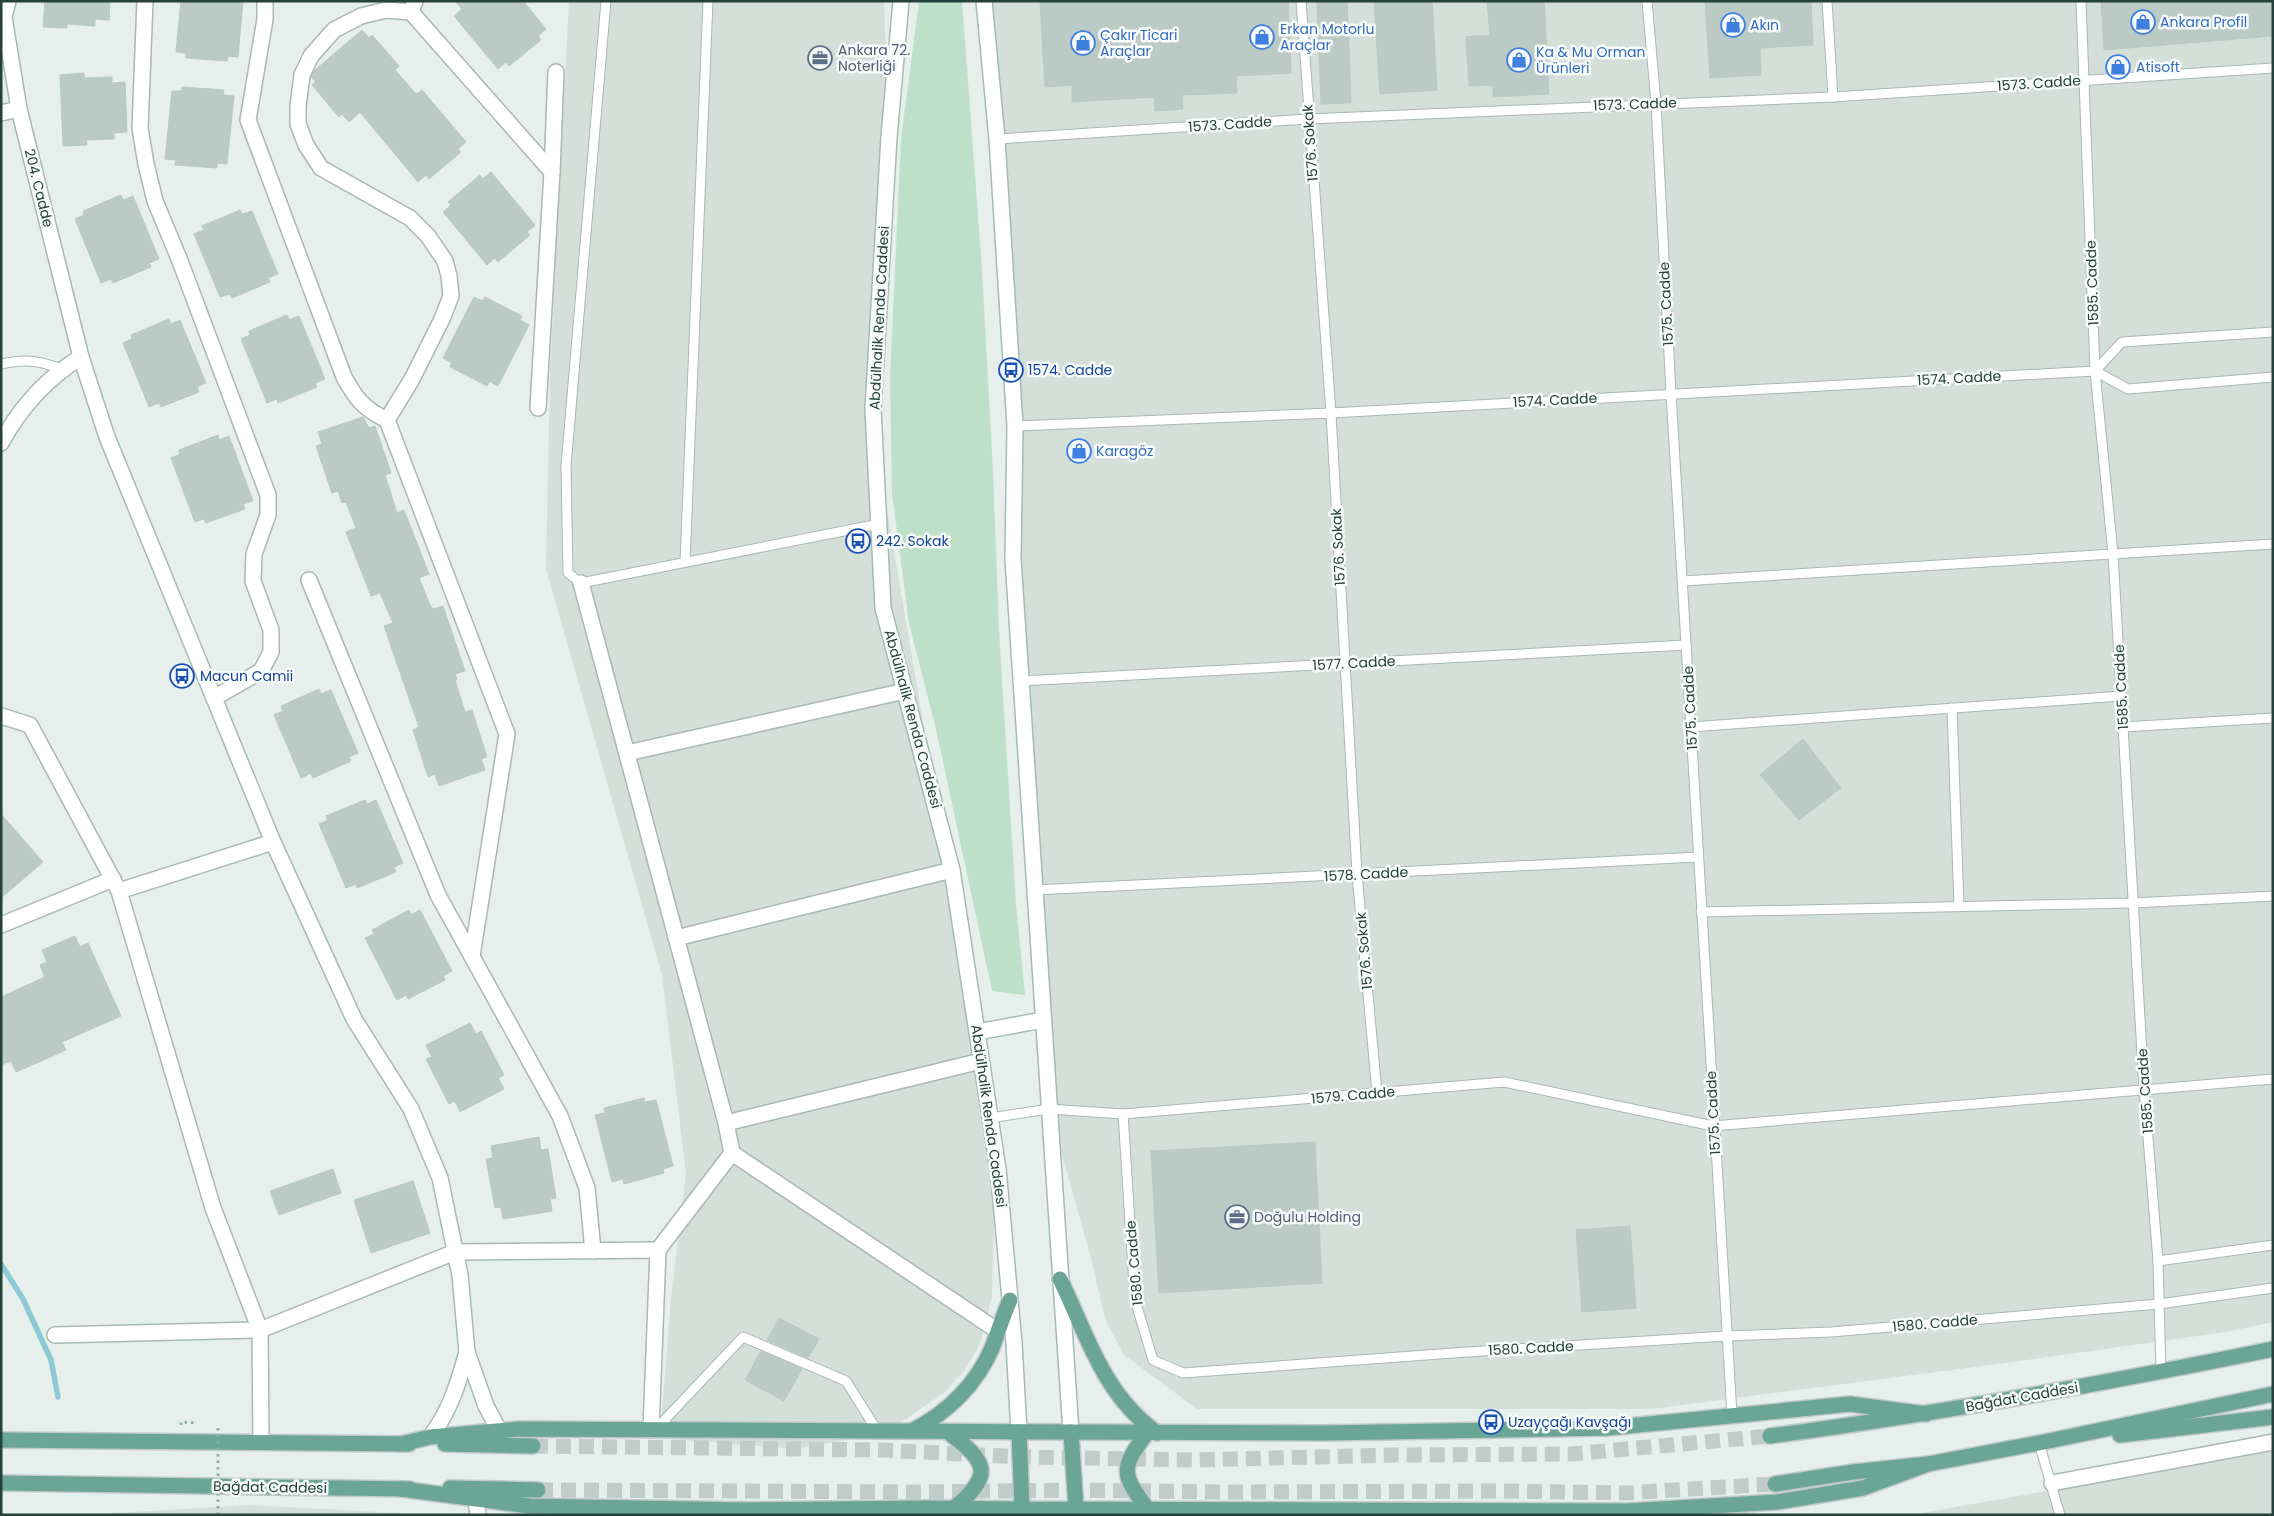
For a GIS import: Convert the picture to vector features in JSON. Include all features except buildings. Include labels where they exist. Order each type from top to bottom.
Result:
[{"type":"main road","points":[[1060,1279],[1104,1376],[1128,1408],[1152,1433]]},
{"type":"main road","points":[[910,1432],[934,1420],[955,1402],[974,1378],[991,1350],[1010,1300]]},
{"type":"main road","name":"Bağdat Caddesi","points":[[1770,1436],[1926,1414],[2161,1372],[2273,1349]]},
{"type":"main road","points":[[1775,1484],[1853,1472],[1928,1464],[2273,1394]]},
{"type":"main road","points":[[401,1444],[430,1437],[498,1430],[1324,1433],[1608,1428],[1850,1404],[1926,1414]]},
{"type":"main road","points":[[2039,1443],[2188,1428],[2273,1417]]},
{"type":"main road","points":[[948,1432],[971,1450],[980,1463],[980,1481],[973,1492],[948,1512]]},
{"type":"main road","points":[[1019,1432],[1022,1512]]},
{"type":"main road","points":[[1071,1432],[1076,1512]]},
{"type":"main road","points":[[1148,1510],[1128,1482],[1127,1470],[1131,1454],[1152,1433]]},
{"type":"main road","points":[[1,1440],[533,1446]]},
{"type":"main road","points":[[401,1489],[477,1507],[530,1506],[747,1510],[926,1508],[948,1512],[1148,1510],[1324,1513],[1627,1513],[1684,1511],[1777,1502],[1863,1488],[1928,1464]]},
{"type":"main road","name":"Bağdat Caddesi","points":[[1,1483],[538,1490]]},
{"type":"street","name":"204. Cadde","points":[[8,1],[2,16],[19,109],[81,357],[107,437],[273,842],[354,1019],[411,1109],[440,1178],[460,1275],[467,1352]]},
{"type":"street","points":[[145,1],[140,128],[148,173],[155,201],[184,270],[268,495],[268,516],[254,554],[253,581],[271,630],[271,652],[261,671],[214,698]]},
{"type":"street","points":[[265,1],[265,19],[248,120],[344,377],[354,396],[369,411],[387,420],[507,734],[472,956]]},
{"type":"street","name":"Abdülhalik Renda Caddesi","points":[[901,1],[889,137],[873,409],[883,608],[952,870],[980,1062],[998,1169],[1010,1300],[1019,1432]]},
{"type":"street","points":[[984,1],[997,139],[1014,426],[1013,560],[1071,1432]]},
{"type":"street","points":[[387,420],[412,380],[442,319],[451,296],[450,276],[445,261],[428,236],[410,218],[321,168],[306,145],[298,124],[298,106],[302,75],[311,56],[334,30],[361,16],[386,10],[413,7],[552,172]]},
{"type":"street","points":[[538,408],[556,72]]},
{"type":"street","points":[[1,113],[19,109]]},
{"type":"street","points":[[1,442],[34,396],[61,369],[81,357]]},
{"type":"street","points":[[309,580],[438,895],[560,1116],[587,1188],[593,1251]]},
{"type":"street","points":[[582,584],[726,1122],[732,1153],[998,1331]]},
{"type":"street","points":[[627,753],[905,691]]},
{"type":"street","points":[[1,716],[30,725],[116,885],[213,1208],[260,1330],[261,1442]]},
{"type":"street","points":[[1,925],[116,885],[273,842]]},
{"type":"street","points":[[676,938],[952,870]]},
{"type":"street","points":[[977,1032],[1043,1020]]},
{"type":"street","points":[[726,1122],[980,1062]]},
{"type":"street","points":[[653,1430],[658,1250],[732,1153]]},
{"type":"street","points":[[55,1335],[260,1330],[455,1252],[658,1250]]},
{"type":"street","points":[[467,1352],[486,1406],[498,1430]]},
{"type":"street","points":[[430,1437],[446,1414],[456,1392],[467,1352]]},
{"type":"street","points":[[2052,1483],[2273,1442]]},
{"type":"lane","points":[[606,1],[566,466],[568,573],[582,584],[879,524]]},
{"type":"lane","points":[[685,562],[708,1]]},
{"type":"lane","name":"1576. Sokak","points":[[1301,1],[1308,119],[1331,413],[1357,874],[1378,1093]]},
{"type":"lane","name":"1575. Cadde","points":[[1647,1],[1656,103],[1713,1126],[1732,1416]]},
{"type":"lane","points":[[1827,1],[1833,97]]},
{"type":"lane","name":"1585. Cadde","points":[[2082,1],[2096,371],[2113,554],[2144,1088],[2158,1261],[2161,1372]]},
{"type":"lane","name":"1573. Cadde","points":[[997,139],[1308,119],[1833,97],[2273,68]]},
{"type":"lane","points":[[2273,332],[2122,342],[2096,371],[2128,389],[2273,376]]},
{"type":"lane","points":[[1,364],[20,360],[41,361],[61,369]]},
{"type":"lane","name":"1574. Cadde","points":[[1014,426],[1331,413],[2096,371]]},
{"type":"lane","points":[[1683,581],[2273,544]]},
{"type":"lane","name":"1577. Cadde","points":[[1021,681],[1686,645]]},
{"type":"lane","points":[[1691,727],[2121,696]]},
{"type":"lane","points":[[1952,708],[1959,906]]},
{"type":"lane","points":[[2123,727],[2273,718]]},
{"type":"lane","name":"1578. Cadde","points":[[1035,890],[1698,857]]},
{"type":"lane","points":[[1702,912],[2133,903],[2273,896]]},
{"type":"lane","name":"1579. Cadde","points":[[990,1118],[1049,1108],[1123,1114],[1504,1082],[1713,1126],[2144,1088],[2273,1079]]},
{"type":"lane","name":"1580. Cadde","points":[[1123,1114],[1135,1300],[1153,1360],[1183,1373],[1390,1357],[1726,1336],[1831,1332],[2159,1304],[2273,1288]]},
{"type":"lane","points":[[2158,1261],[2273,1245]]},
{"type":"lane","points":[[653,1430],[743,1337],[846,1381],[878,1432]]},
{"type":"lane","points":[[2039,1443],[2060,1515]]},
{"type":"path","points":[[218,1425],[218,1515]]},
{"type":"shaded area","points":[[569,1],[884,1],[889,137],[875,439],[996,1153],[992,1296],[980,1344],[964,1371],[944,1393],[885,1433],[796,1449],[660,1438],[671,1298],[686,1173],[662,975],[546,569],[550,373]]},
{"type":"shaded area","points":[[984,1],[2273,1],[2273,1322],[2226,1332],[1998,1364],[1651,1409],[1197,1409],[1124,1355],[1105,1319],[1092,1262],[1049,1108],[1013,559],[1015,426]]},
{"type":"shaded area","points":[[2273,1451],[2273,1515],[1914,1515],[1916,1514]]},
{"type":"shaded area","points":[[250,1505],[433,1515],[82,1515]]},
{"type":"green space","points":[[919,1],[962,1],[982,269],[993,471],[999,631],[1016,904],[1025,995],[992,991],[936,729],[909,623],[892,493],[890,377],[901,139]]},
{"type":"waterway","points":[[1,1264],[23,1299],[51,1360],[58,1397]]},
{"type":"tunnel","points":[[533,1446],[882,1450],[1025,1457],[1193,1460],[1396,1455],[1571,1454],[1770,1436]]},
{"type":"tunnel","points":[[538,1490],[918,1492],[1076,1490],[1221,1492],[1502,1491],[1624,1493],[1775,1484]]},
{"type":"place","name":"Ankara Profil","points":[[2143,22]]},
{"type":"place","name":"Akın","points":[[1733,25]]},
{"type":"place","name":"Erkan Motorlu Araçlar","points":[[1262,37]]},
{"type":"place","name":"Çakır Ticari Araçlar","points":[[1083,43]]},
{"type":"place","name":"Ankara 72. Noterliği","points":[[820,58]]},
{"type":"place","name":"Ka & Mu Orman Ürünleri","points":[[1519,60]]},
{"type":"place","name":"Atisoft","points":[[2118,67]]},
{"type":"place","name":"1574. Cadde","points":[[1011,370]]},
{"type":"place","name":"Karagöz","points":[[1079,451]]},
{"type":"place","name":"242. Sokak","points":[[858,541]]},
{"type":"place","name":"Macun Camii","points":[[182,676]]},
{"type":"place","name":"Doğulu Holding","points":[[1237,1217]]},
{"type":"place","name":"Uzayçağı Kavşağı","points":[[1491,1422]]}]
